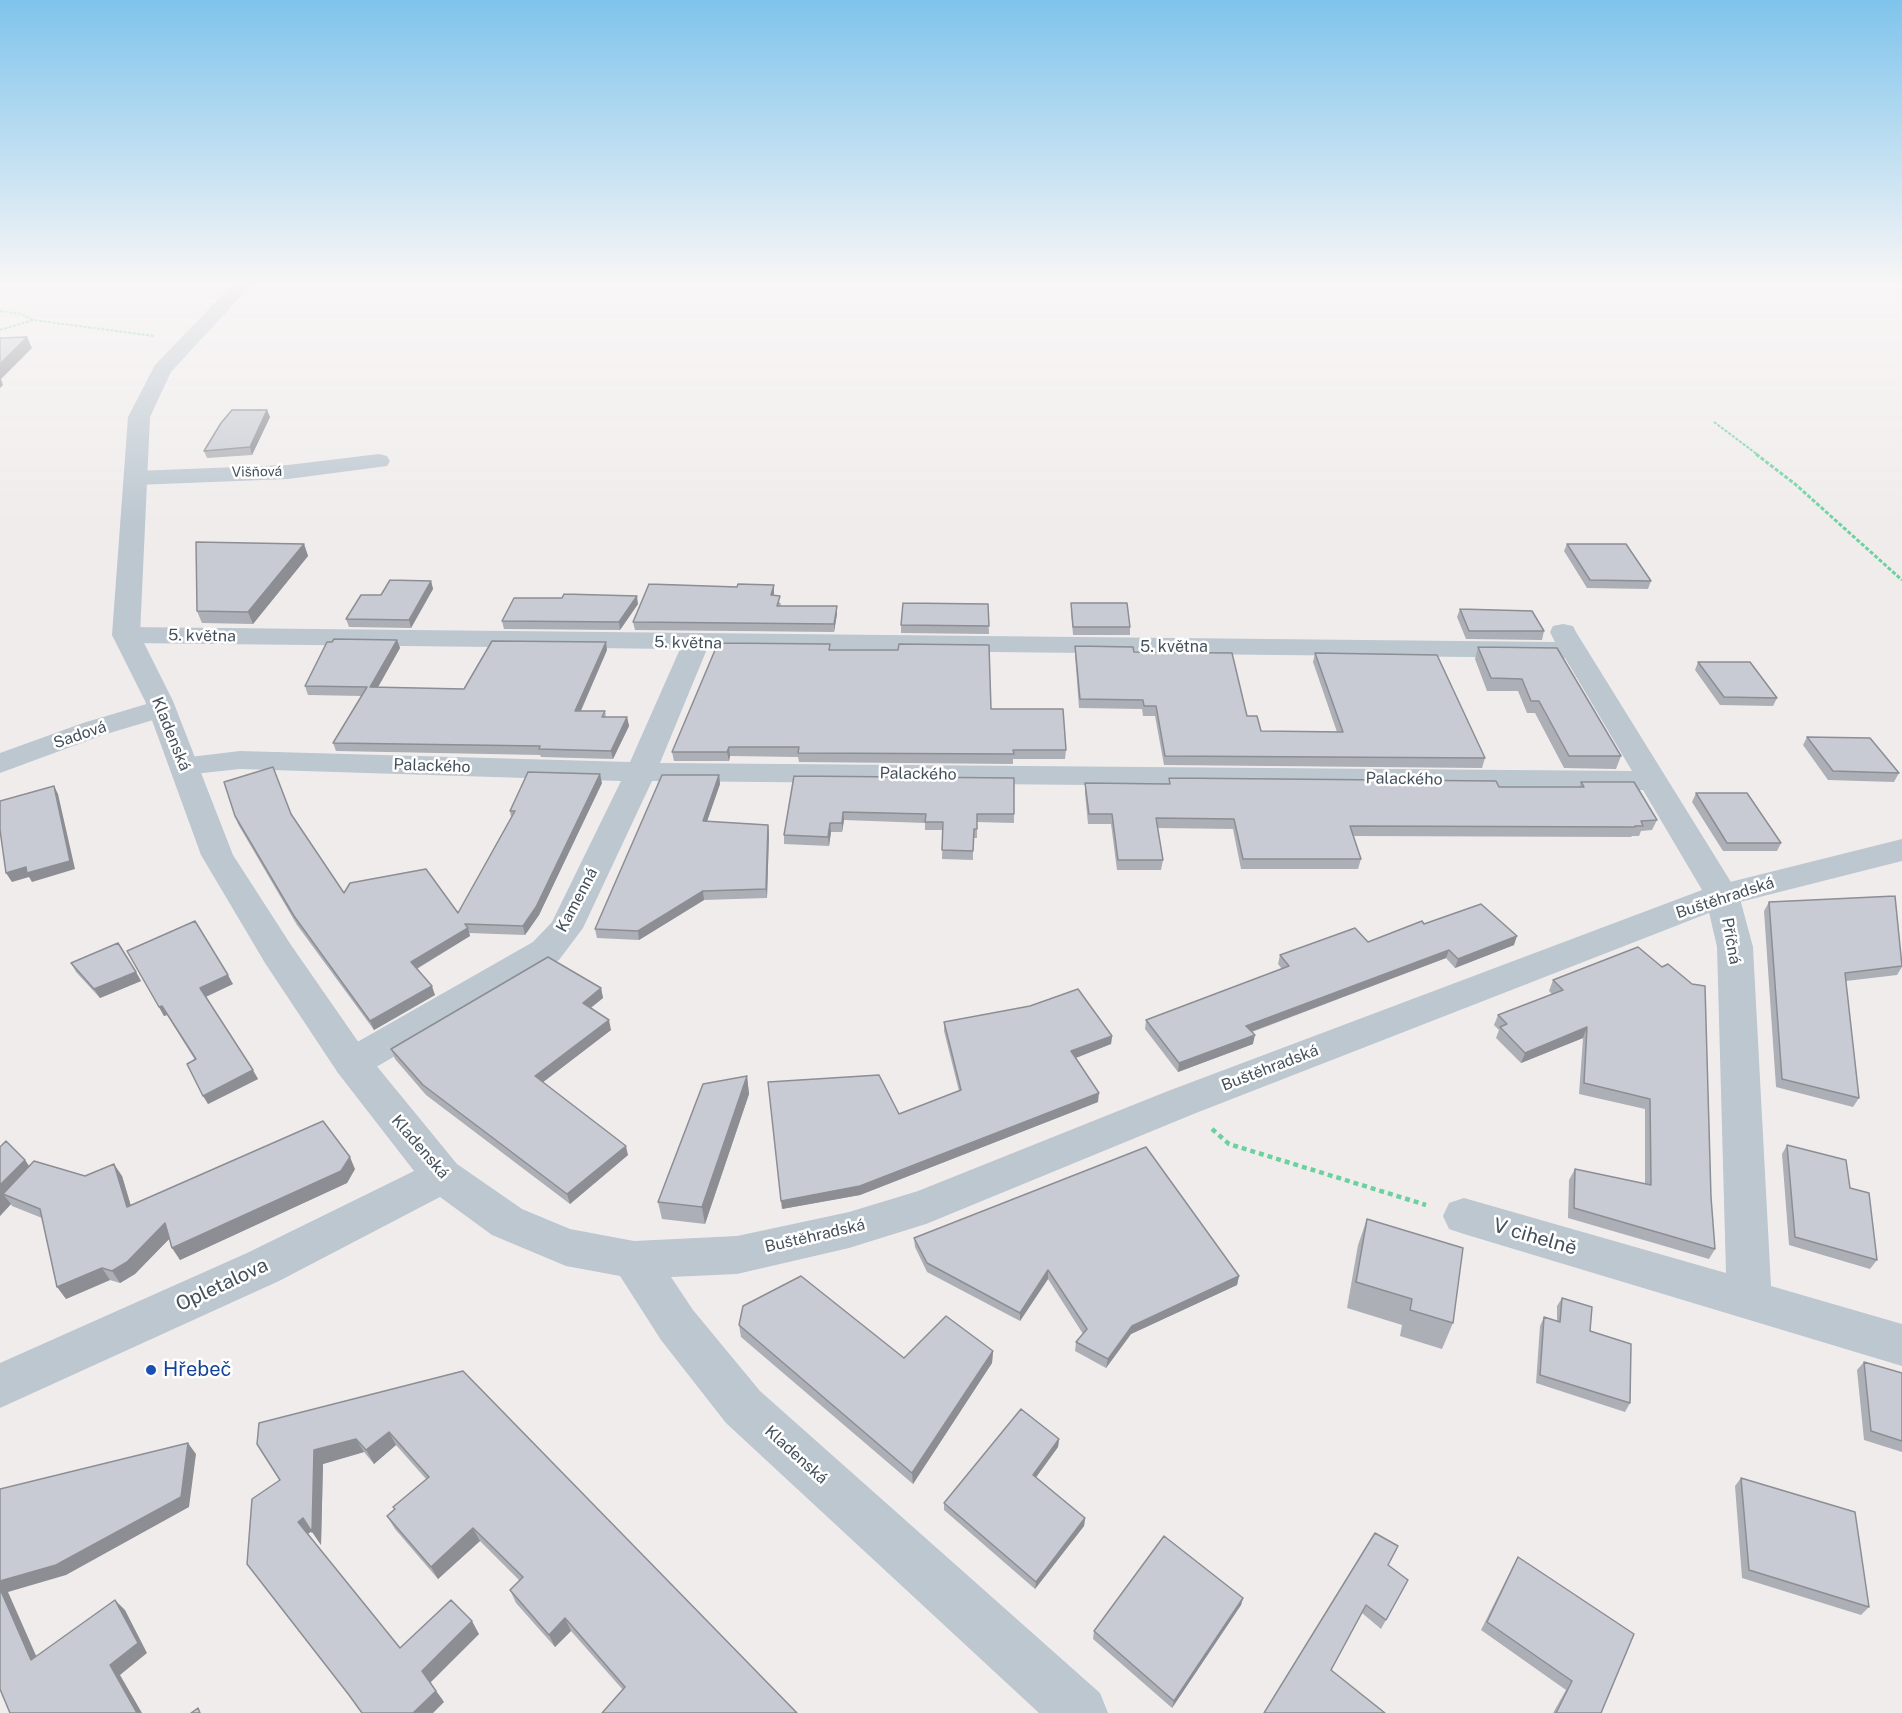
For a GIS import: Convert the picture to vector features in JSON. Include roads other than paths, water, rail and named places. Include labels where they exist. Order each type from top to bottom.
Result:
[{"type":"street","points":[[126,635],[139,417],[151,389],[169,364]]},
{"type":"street","name":"Višňová","points":[[136,478],[288,472],[379,461]]},
{"type":"street","name":"5. května","points":[[126,635],[696,643],[1568,639]]},
{"type":"street","name":"Kladenská","points":[[126,635],[159,701],[160,709],[217,855],[278,954],[352,1063],[442,1176],[507,1222],[566,1247],[634,1260],[677,1325],[743,1407],[1080,1713]]},
{"type":"street","name":"Příčná","points":[[1568,639],[1722,895],[1735,947],[1749,1299]]},
{"type":"street","name":"Kamenná","points":[[352,1063],[546,951],[566,928],[641,772],[696,643]]},
{"type":"street","name":"Sadová","points":[[0,764],[93,729],[160,709]]},
{"type":"street","name":"Palackého","points":[[184,766],[240,760],[641,772],[1653,781]]},
{"type":"street","name":"Buštěhradská","points":[[634,1260],[737,1255],[849,1230],[926,1206],[1182,1102],[1722,895],[1902,850]]},
{"type":"street","name":"Opletalova","points":[[0,1386],[263,1267],[442,1176]]},
{"type":"street","name":"V cihelně","points":[[1464,1216],[1902,1345]]},
{"type":"place","name":"Hřebeč","points":[[151,1370]]}]
